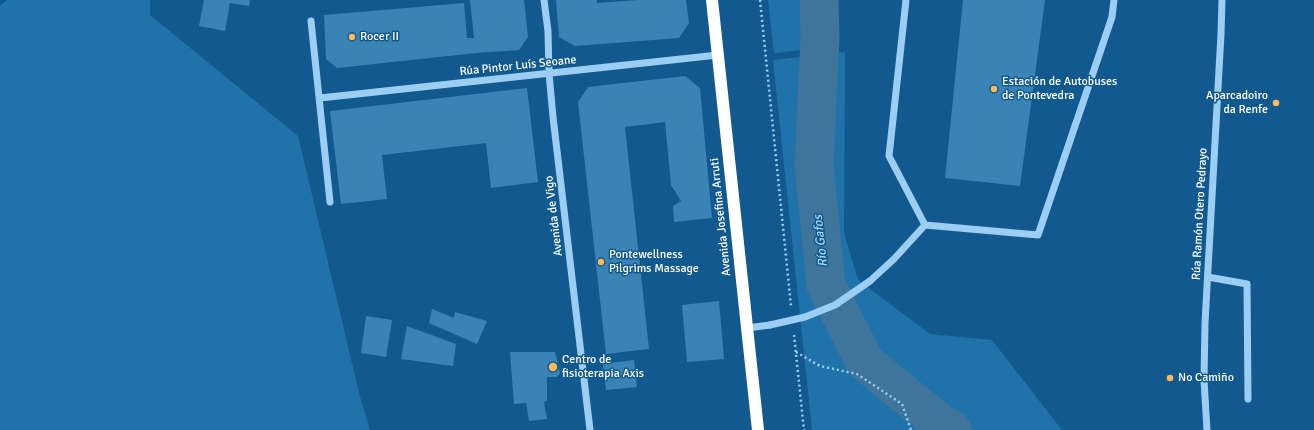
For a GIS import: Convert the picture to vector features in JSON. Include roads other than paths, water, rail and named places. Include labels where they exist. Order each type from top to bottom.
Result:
[{"type":"highway","name":"Avenida Josefina Arruti","points":[[712,0],[758,430]]},
{"type":"street","name":"Avenida de Vigo","points":[[544,0],[548,31],[549,73],[553,116],[590,430]]},
{"type":"street","points":[[906,0],[888,156],[925,224]]},
{"type":"street","points":[[925,224],[1038,235],[1112,17],[1114,0]]},
{"type":"street","name":"Rúa Ramón Otero Pedrayo","points":[[1207,430],[1204,380],[1208,277],[1222,34],[1222,0]]},
{"type":"street","points":[[311,21],[330,202]]},
{"type":"street","name":"Rúa Pintor Luís Seoane","points":[[320,98],[718,56]]},
{"type":"street","points":[[747,328],[770,325],[805,317],[835,305],[870,281],[894,259],[925,224]]},
{"type":"street","points":[[1208,277],[1247,284],[1248,399]]},
{"type":"waterway","name":"Río Gafos","points":[[819,0],[820,39],[814,165],[826,285],[865,362],[941,424],[952,430]]},
{"type":"place","name":"Rocer II","points":[[352,37]]},
{"type":"place","name":"Estación de Autobuses de Pontevedra","points":[[994,89]]},
{"type":"place","name":"Aparcadoiro da Renfe","points":[[1276,103]]},
{"type":"place","name":"Pontewellness Pilgrims Massage","points":[[601,262]]},
{"type":"place","name":"Centro de fisioterapia Axis","points":[[553,367]]},
{"type":"place","name":"No Camiño","points":[[1170,378]]}]
